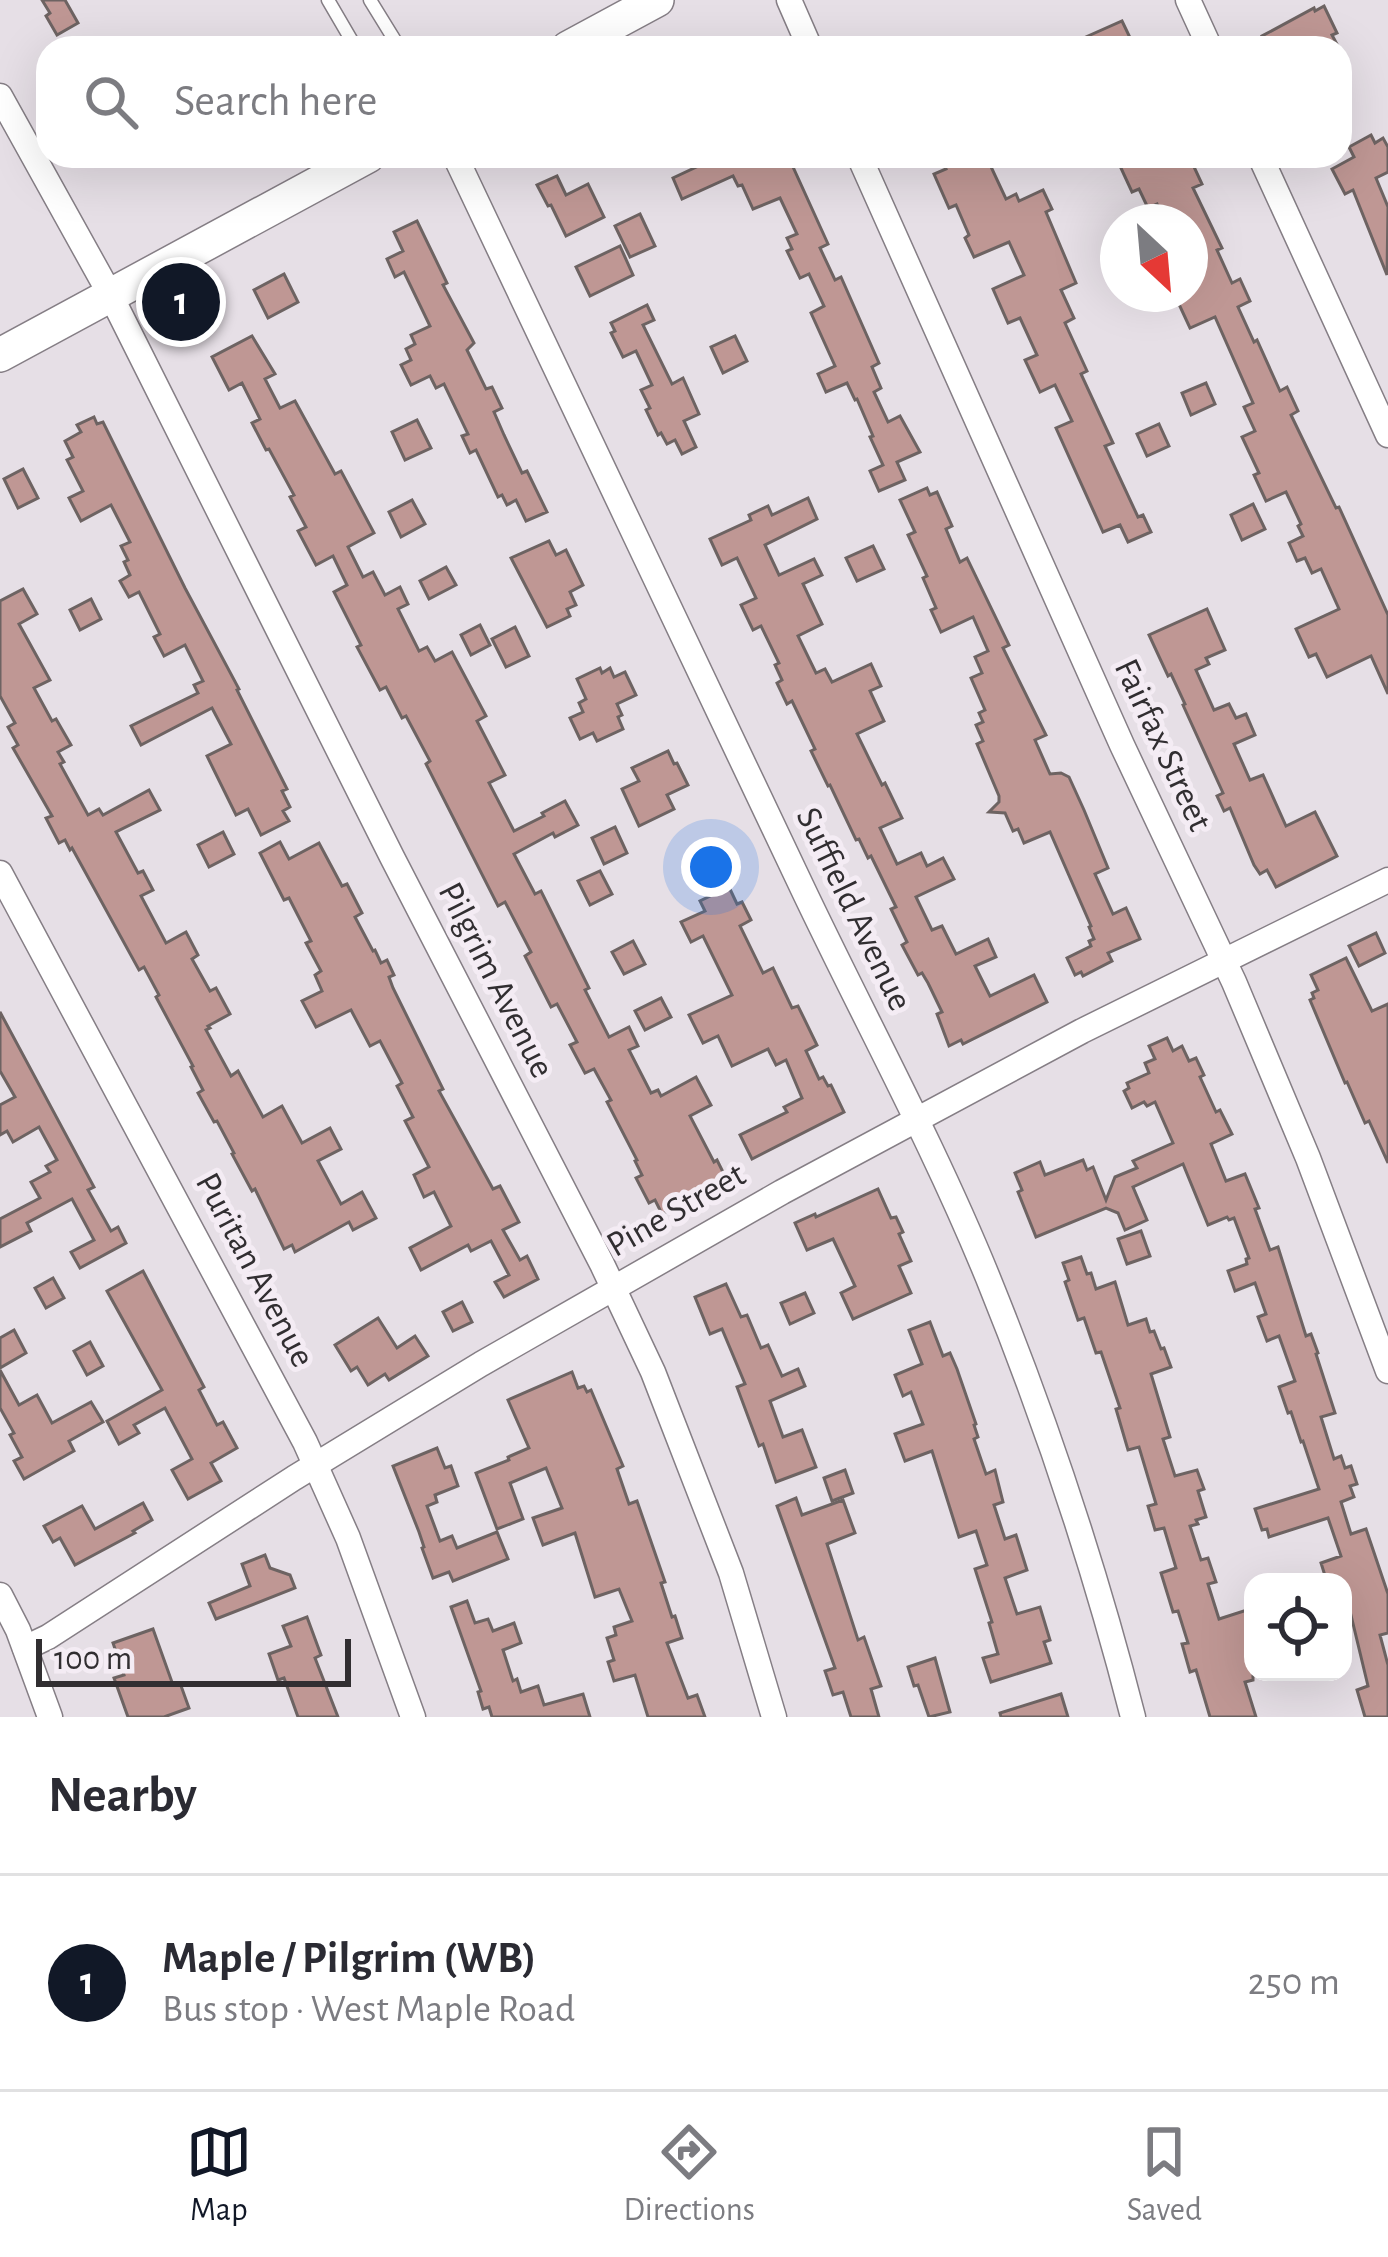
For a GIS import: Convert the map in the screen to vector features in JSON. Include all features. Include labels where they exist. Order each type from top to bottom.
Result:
[{"type":"main road","points":[[590,36],[656,0]]},
{"type":"main road","points":[[0,355],[346,168]]},
{"type":"street","points":[[789,0],[805,36]]},
{"type":"street","points":[[1188,0],[1204,36]]},
{"type":"street","name":"Pilgrim Avenue","points":[[0,96],[36,161]]},
{"type":"street","name":"Pilgrim Avenue","points":[[40,168],[111,296],[653,1372],[731,1574],[774,1717]]},
{"type":"street","name":"Suffield Avenue","points":[[461,168],[916,1117],[987,1275],[1080,1537],[1133,1717]]},
{"type":"street","name":"Fairfax Street","points":[[864,168],[1122,745],[1225,959],[1308,1158],[1388,1371]]},
{"type":"street","points":[[1266,168],[1386,427]]},
{"type":"street","name":"Puritan Avenue","points":[[0,873],[284,1401],[348,1538],[413,1717]]},
{"type":"street","name":"Pine Street","points":[[25,1648],[314,1466],[613,1288],[916,1117],[1388,880]]},
{"type":"street","points":[[0,1595],[50,1717]]},
{"type":"lane","points":[[328,0],[349,36]]},
{"type":"lane","points":[[370,0],[392,36]]},
{"type":"building","points":[[42,0],[65,0],[78,23],[57,35]]},
{"type":"building","points":[[1324,6],[1337,33],[1262,36],[1314,8]]},
{"type":"building","points":[[1122,21],[1129,36],[1088,36]]},
{"type":"building","points":[[1371,135],[1375,143],[1383,138],[1388,147],[1388,172],[1376,178],[1388,207],[1387,275],[1353,190],[1345,194],[1332,169],[1352,168],[1352,145]]},
{"type":"building","points":[[694,168],[793,168],[828,244],[820,248],[835,280],[841,277],[879,363],[872,367],[881,388],[874,392],[888,422],[900,416],[920,452],[897,462],[905,480],[879,491],[870,471],[883,465],[857,399],[847,383],[826,392],[818,374],[835,366],[811,313],[824,306],[809,274],[800,278],[787,251],[792,249],[787,238],[797,234],[780,198],[753,209],[733,176],[682,199],[673,178]]},
{"type":"building","points":[[992,168],[1006,199],[1016,194],[1019,201],[1043,190],[1052,209],[1046,212],[1076,283],[1061,290],[1074,318],[1065,323],[1087,371],[1081,374],[1113,443],[1105,446],[1138,517],[1143,515],[1151,532],[1128,542],[1120,525],[1103,532],[1056,428],[1072,421],[1055,385],[1040,392],[1025,360],[1037,355],[1020,318],[1008,323],[993,289],[1024,275],[1009,242],[974,257],[956,205],[949,208],[934,174],[946,169]]},
{"type":"building","points":[[1121,168],[1195,168],[1202,184],[1193,188],[1201,204],[1146,204],[1139,189],[1132,192]]},
{"type":"building","points":[[557,176],[566,195],[588,184],[604,217],[566,236],[537,185]]},
{"type":"building","points":[[640,214],[655,246],[630,257],[615,226]]},
{"type":"building","points":[[1208,219],[1232,283],[1240,279],[1250,301],[1238,307],[1280,391],[1287,387],[1298,411],[1291,415],[1388,615],[1388,694],[1371,656],[1327,677],[1316,654],[1309,657],[1296,629],[1339,609],[1321,569],[1312,573],[1305,558],[1297,561],[1289,543],[1303,536],[1286,492],[1266,501],[1254,475],[1259,473],[1242,437],[1255,431],[1244,407],[1253,403],[1215,317],[1190,328],[1183,312],[1208,312]]},
{"type":"building","points":[[417,221],[474,343],[467,350],[486,389],[492,387],[502,408],[494,412],[504,435],[547,512],[526,521],[516,500],[507,505],[502,495],[498,497],[476,450],[470,453],[462,436],[468,434],[444,384],[436,388],[430,376],[411,385],[401,365],[411,360],[406,349],[415,344],[411,335],[430,326],[404,272],[395,277],[387,259],[403,251],[394,232]]},
{"type":"building","points":[[620,246],[633,275],[590,296],[576,267]]},
{"type":"building","points":[[284,274],[298,302],[268,318],[254,290]]},
{"type":"building","points":[[647,305],[654,320],[643,325],[672,384],[683,378],[699,414],[684,421],[696,447],[682,454],[675,440],[667,444],[658,435],[646,410],[650,408],[641,390],[652,385],[636,351],[623,357],[611,333],[615,331],[611,323]]},
{"type":"building","points":[[252,336],[275,374],[265,379],[280,408],[295,401],[374,533],[348,547],[363,577],[373,572],[385,595],[400,587],[408,604],[398,609],[419,651],[427,647],[435,661],[452,652],[486,716],[477,721],[505,775],[489,783],[514,831],[565,801],[578,825],[514,854],[535,894],[541,891],[609,1037],[629,1027],[638,1046],[629,1050],[651,1093],[658,1090],[661,1096],[696,1077],[711,1105],[690,1116],[727,1180],[662,1214],[655,1200],[649,1203],[636,1178],[642,1175],[607,1102],[611,1100],[594,1069],[585,1073],[570,1045],[577,1042],[557,1004],[551,1007],[525,956],[531,952],[505,902],[498,906],[406,716],[402,718],[386,687],[380,690],[357,647],[361,645],[334,592],[347,585],[333,556],[316,565],[298,531],[306,527],[290,497],[294,495],[252,423],[260,419],[242,383],[229,390],[212,357]]},
{"type":"building","points":[[735,336],[747,361],[723,373],[711,347]]},
{"type":"building","points":[[1206,383],[1215,404],[1191,415],[1182,393]]},
{"type":"building","points":[[94,417],[97,424],[103,422],[287,789],[282,791],[290,807],[283,811],[289,821],[261,835],[248,809],[236,815],[207,756],[231,744],[212,708],[141,745],[131,726],[198,693],[194,685],[203,681],[185,645],[164,656],[154,637],[160,634],[139,592],[129,597],[120,581],[130,575],[121,546],[130,542],[111,505],[81,521],[69,498],[83,491],[67,460],[73,457],[65,441],[81,432],[77,425]]},
{"type":"building","points":[[417,420],[431,448],[405,460],[392,432]]},
{"type":"building","points":[[1159,424],[1169,446],[1147,456],[1137,434]]},
{"type":"building","points":[[23,469],[38,498],[18,508],[4,479]]},
{"type":"building","points":[[927,488],[930,495],[937,492],[952,526],[946,529],[960,562],[967,558],[1009,645],[1003,648],[1046,735],[1035,740],[1050,774],[1069,777],[1084,810],[1108,868],[1095,874],[1113,914],[1126,908],[1140,939],[1108,953],[1112,961],[1083,976],[1081,972],[1075,975],[1067,958],[1091,946],[1089,941],[1094,939],[1050,832],[1024,843],[1005,813],[989,812],[999,796],[977,744],[983,741],[976,725],[983,722],[979,713],[985,710],[971,678],[982,673],[975,657],[988,651],[973,617],[941,632],[931,610],[936,608],[923,578],[927,576],[908,535],[915,532],[900,500]]},
{"type":"building","points":[[808,498],[817,519],[765,545],[779,575],[814,559],[822,575],[803,584],[822,624],[798,636],[816,673],[825,669],[832,682],[871,664],[881,686],[870,691],[884,721],[857,734],[902,818],[880,828],[897,864],[921,853],[927,866],[943,858],[954,879],[916,897],[932,930],[942,926],[956,954],[988,939],[996,957],[975,966],[990,996],[1034,975],[1047,1002],[963,1044],[961,1040],[949,1046],[937,1014],[942,1012],[902,945],[907,942],[891,909],[896,907],[828,786],[792,701],[787,704],[777,683],[782,680],[775,665],[779,663],[761,626],[753,630],[741,605],[756,598],[737,558],[722,565],[710,539],[751,520],[749,515],[768,506],[772,515]]},
{"type":"building","points":[[412,500],[425,524],[401,537],[389,512]]},
{"type":"building","points":[[1253,504],[1265,529],[1242,540],[1231,515]]},
{"type":"building","points":[[549,541],[556,555],[566,550],[583,585],[570,592],[576,605],[567,609],[570,616],[547,627],[511,558]]},
{"type":"building","points":[[873,546],[884,569],[857,581],[846,558]]},
{"type":"building","points":[[446,567],[456,585],[429,599],[420,581]]},
{"type":"building","points":[[23,589],[37,614],[19,624],[50,680],[34,688],[71,745],[58,752],[64,762],[60,764],[88,815],[99,809],[103,815],[149,790],[160,810],[116,832],[153,890],[141,896],[166,943],[186,932],[198,955],[192,959],[230,1014],[206,1030],[231,1076],[238,1071],[263,1117],[282,1106],[302,1143],[330,1128],[341,1149],[318,1161],[341,1204],[362,1192],[376,1218],[353,1230],[349,1222],[295,1252],[292,1245],[284,1249],[198,1093],[203,1090],[193,1066],[144,967],[139,970],[72,848],[65,840],[59,843],[46,818],[52,816],[13,748],[18,745],[8,727],[15,723],[0,696],[0,601]]},
{"type":"building","points":[[91,599],[101,619],[80,630],[70,610]]},
{"type":"building","points":[[1207,609],[1225,650],[1206,658],[1209,664],[1196,670],[1214,710],[1229,704],[1236,718],[1246,714],[1255,735],[1234,744],[1250,780],[1263,775],[1286,826],[1315,812],[1337,856],[1276,887],[1267,870],[1260,874],[1254,865],[1230,808],[1224,811],[1217,796],[1223,793],[1149,635]]},
{"type":"building","points":[[480,625],[490,645],[471,655],[461,635]]},
{"type":"building","points":[[515,627],[529,656],[506,667],[492,639]]},
{"type":"building","points":[[600,668],[602,673],[610,668],[614,677],[625,672],[636,695],[617,704],[623,729],[597,741],[593,733],[580,739],[570,718],[583,712],[579,703],[586,699],[577,679]]},
{"type":"building","points":[[668,751],[688,785],[667,795],[674,809],[639,826],[622,789],[639,781],[632,768]]},
{"type":"building","points":[[615,827],[627,853],[604,864],[592,838]]},
{"type":"building","points":[[223,832],[234,854],[209,867],[198,845]]},
{"type":"building","points":[[280,842],[289,859],[319,843],[342,886],[347,884],[362,913],[355,917],[381,963],[387,960],[394,975],[389,977],[393,988],[443,1089],[439,1091],[493,1189],[500,1186],[519,1222],[503,1230],[520,1260],[527,1256],[538,1279],[504,1297],[495,1282],[509,1275],[491,1241],[471,1251],[468,1245],[421,1270],[410,1248],[451,1226],[434,1192],[424,1197],[414,1175],[429,1167],[405,1121],[413,1117],[380,1041],[370,1046],[351,1010],[316,1027],[302,1001],[322,991],[315,975],[321,971],[289,898],[284,900],[260,853]]},
{"type":"building","points":[[600,871],[612,894],[590,905],[578,881]]},
{"type":"building","points":[[729,887],[751,920],[740,926],[763,973],[773,968],[792,1008],[798,1006],[817,1045],[806,1051],[819,1079],[831,1085],[844,1112],[752,1159],[740,1135],[787,1112],[784,1107],[802,1098],[786,1060],[776,1065],[768,1049],[732,1066],[718,1036],[703,1043],[689,1015],[732,995],[703,936],[691,942],[681,922],[705,911],[700,901]]},
{"type":"building","points":[[1376,933],[1385,953],[1359,966],[1349,946]]},
{"type":"building","points":[[633,941],[645,964],[624,974],[612,952]]},
{"type":"building","points":[[1346,958],[1372,1011],[1388,1004],[1388,1163],[1345,1083],[1310,1000],[1318,990],[1311,975]]},
{"type":"building","points":[[661,998],[671,1017],[645,1030],[635,1011]]},
{"type":"building","points":[[0,1012],[94,1187],[88,1190],[111,1231],[118,1227],[126,1243],[80,1268],[71,1252],[94,1240],[72,1199],[27,1223],[31,1231],[0,1247],[0,1219],[40,1198],[31,1182],[50,1172],[46,1166],[57,1160],[39,1127],[13,1142],[7,1131],[0,1135],[0,1105],[15,1097],[0,1071]]},
{"type":"building","points":[[1167,1038],[1173,1051],[1182,1046],[1189,1061],[1196,1058],[1216,1112],[1220,1110],[1232,1134],[1211,1144],[1226,1181],[1245,1174],[1270,1250],[1278,1247],[1306,1336],[1311,1334],[1318,1353],[1335,1413],[1321,1417],[1334,1459],[1341,1456],[1345,1468],[1351,1466],[1357,1484],[1350,1486],[1354,1497],[1341,1502],[1351,1534],[1366,1529],[1388,1594],[1388,1633],[1380,1635],[1388,1665],[1388,1717],[1365,1717],[1357,1690],[1368,1686],[1352,1619],[1352,1573],[1324,1573],[1321,1563],[1341,1556],[1328,1518],[1269,1537],[1255,1509],[1319,1489],[1279,1387],[1295,1381],[1279,1336],[1267,1341],[1258,1317],[1266,1314],[1255,1283],[1235,1291],[1228,1271],[1247,1264],[1249,1258],[1234,1218],[1208,1225],[1183,1164],[1133,1187],[1147,1220],[1125,1230],[1118,1213],[1106,1208],[1036,1237],[1018,1192],[1022,1190],[1015,1173],[1040,1162],[1045,1175],[1083,1160],[1087,1170],[1093,1167],[1106,1200],[1115,1177],[1137,1168],[1133,1161],[1173,1143],[1155,1102],[1132,1108],[1124,1091],[1129,1088],[1127,1083],[1149,1073],[1145,1063],[1155,1059],[1149,1046]]},
{"type":"building","points":[[878,1189],[903,1232],[899,1234],[911,1261],[899,1266],[911,1293],[853,1319],[841,1293],[855,1286],[833,1239],[807,1250],[795,1223]]},
{"type":"building","points":[[1141,1231],[1150,1256],[1127,1264],[1118,1239]]},
{"type":"building","points":[[1081,1257],[1096,1289],[1115,1282],[1128,1325],[1146,1319],[1164,1348],[1171,1367],[1151,1374],[1170,1437],[1163,1439],[1175,1476],[1197,1470],[1204,1489],[1198,1491],[1206,1517],[1190,1526],[1201,1560],[1208,1558],[1216,1582],[1208,1584],[1219,1619],[1244,1611],[1244,1681],[1249,1681],[1245,1682],[1256,1717],[1210,1717],[1196,1670],[1190,1672],[1182,1644],[1188,1643],[1161,1573],[1176,1568],[1164,1528],[1155,1530],[1148,1506],[1156,1504],[1139,1447],[1128,1450],[1101,1352],[1096,1353],[1084,1318],[1078,1320],[1063,1263]]},
{"type":"building","points":[[143,1271],[204,1387],[199,1390],[217,1425],[223,1422],[237,1448],[211,1463],[221,1481],[188,1499],[172,1470],[192,1459],[165,1408],[134,1425],[139,1433],[119,1444],[107,1421],[162,1390],[107,1291]]},
{"type":"building","points":[[53,1278],[64,1298],[46,1308],[35,1288]]},
{"type":"building","points":[[726,1284],[741,1317],[747,1315],[761,1348],[768,1345],[782,1376],[798,1369],[805,1386],[770,1401],[783,1437],[802,1430],[816,1467],[776,1482],[737,1387],[745,1384],[722,1329],[710,1334],[695,1297]]},
{"type":"building","points":[[805,1293],[814,1313],[790,1324],[781,1303]]},
{"type":"building","points":[[462,1302],[472,1322],[453,1331],[443,1312]]},
{"type":"building","points":[[378,1318],[397,1348],[415,1336],[428,1356],[389,1380],[385,1374],[368,1385],[357,1367],[351,1371],[335,1345]]},
{"type":"building","points":[[930,1322],[943,1356],[950,1353],[957,1369],[976,1424],[978,1437],[974,1439],[986,1474],[995,1470],[1003,1502],[994,1505],[1005,1539],[1016,1535],[1027,1570],[1005,1578],[1017,1614],[1040,1607],[1050,1640],[1044,1642],[1051,1663],[991,1682],[983,1658],[998,1654],[975,1569],[987,1565],[976,1531],[959,1537],[932,1451],[905,1461],[895,1434],[923,1424],[911,1392],[903,1396],[895,1375],[922,1364],[909,1330]]},
{"type":"building","points":[[14,1330],[26,1353],[0,1368],[0,1338]]},
{"type":"building","points":[[90,1342],[103,1366],[87,1375],[74,1351]]},
{"type":"building","points":[[0,1370],[19,1405],[37,1395],[52,1423],[91,1402],[103,1422],[69,1441],[74,1451],[24,1479],[14,1461],[22,1457],[10,1435],[14,1433],[0,1408]]},
{"type":"building","points":[[572,1372],[578,1388],[591,1390],[623,1466],[617,1469],[629,1504],[637,1501],[682,1638],[667,1643],[688,1698],[697,1695],[705,1717],[648,1717],[635,1675],[614,1681],[607,1638],[616,1635],[614,1627],[632,1621],[619,1589],[595,1597],[575,1533],[543,1545],[533,1518],[562,1508],[546,1468],[510,1483],[523,1519],[497,1529],[476,1473],[529,1448],[508,1400]]},
{"type":"building","points":[[437,1448],[458,1486],[435,1495],[437,1502],[427,1506],[440,1541],[452,1536],[457,1548],[497,1532],[508,1559],[453,1581],[449,1572],[433,1578],[393,1466]]},
{"type":"building","points":[[845,1470],[853,1493],[832,1501],[824,1478]]},
{"type":"building","points":[[796,1498],[802,1515],[843,1500],[855,1533],[827,1544],[858,1640],[864,1637],[881,1686],[871,1689],[879,1717],[851,1717],[843,1692],[833,1695],[825,1671],[835,1668],[777,1506]]},
{"type":"building","points":[[143,1503],[152,1520],[75,1565],[60,1538],[53,1542],[44,1526],[82,1506],[95,1529]]},
{"type":"building","points":[[265,1555],[270,1568],[290,1575],[295,1588],[216,1619],[209,1603],[250,1586],[242,1564]]},
{"type":"building","points":[[467,1601],[475,1623],[488,1619],[493,1631],[514,1623],[521,1643],[503,1650],[521,1692],[538,1686],[544,1705],[583,1694],[590,1717],[492,1717],[489,1707],[483,1709],[451,1607]]},
{"type":"building","points":[[307,1617],[321,1655],[315,1658],[338,1717],[298,1717],[269,1654],[291,1646],[283,1626]]},
{"type":"building","points":[[153,1629],[173,1685],[180,1683],[189,1708],[164,1717],[128,1717],[114,1678],[124,1675],[113,1643]]},
{"type":"building","points":[[935,1658],[950,1712],[929,1717],[908,1667]]},
{"type":"building","points":[[1061,1694],[1068,1717],[1001,1717],[1000,1713]]},
{"type":"place","name":"Maple / Pilgrim (WB)","points":[[181,302]]}]
